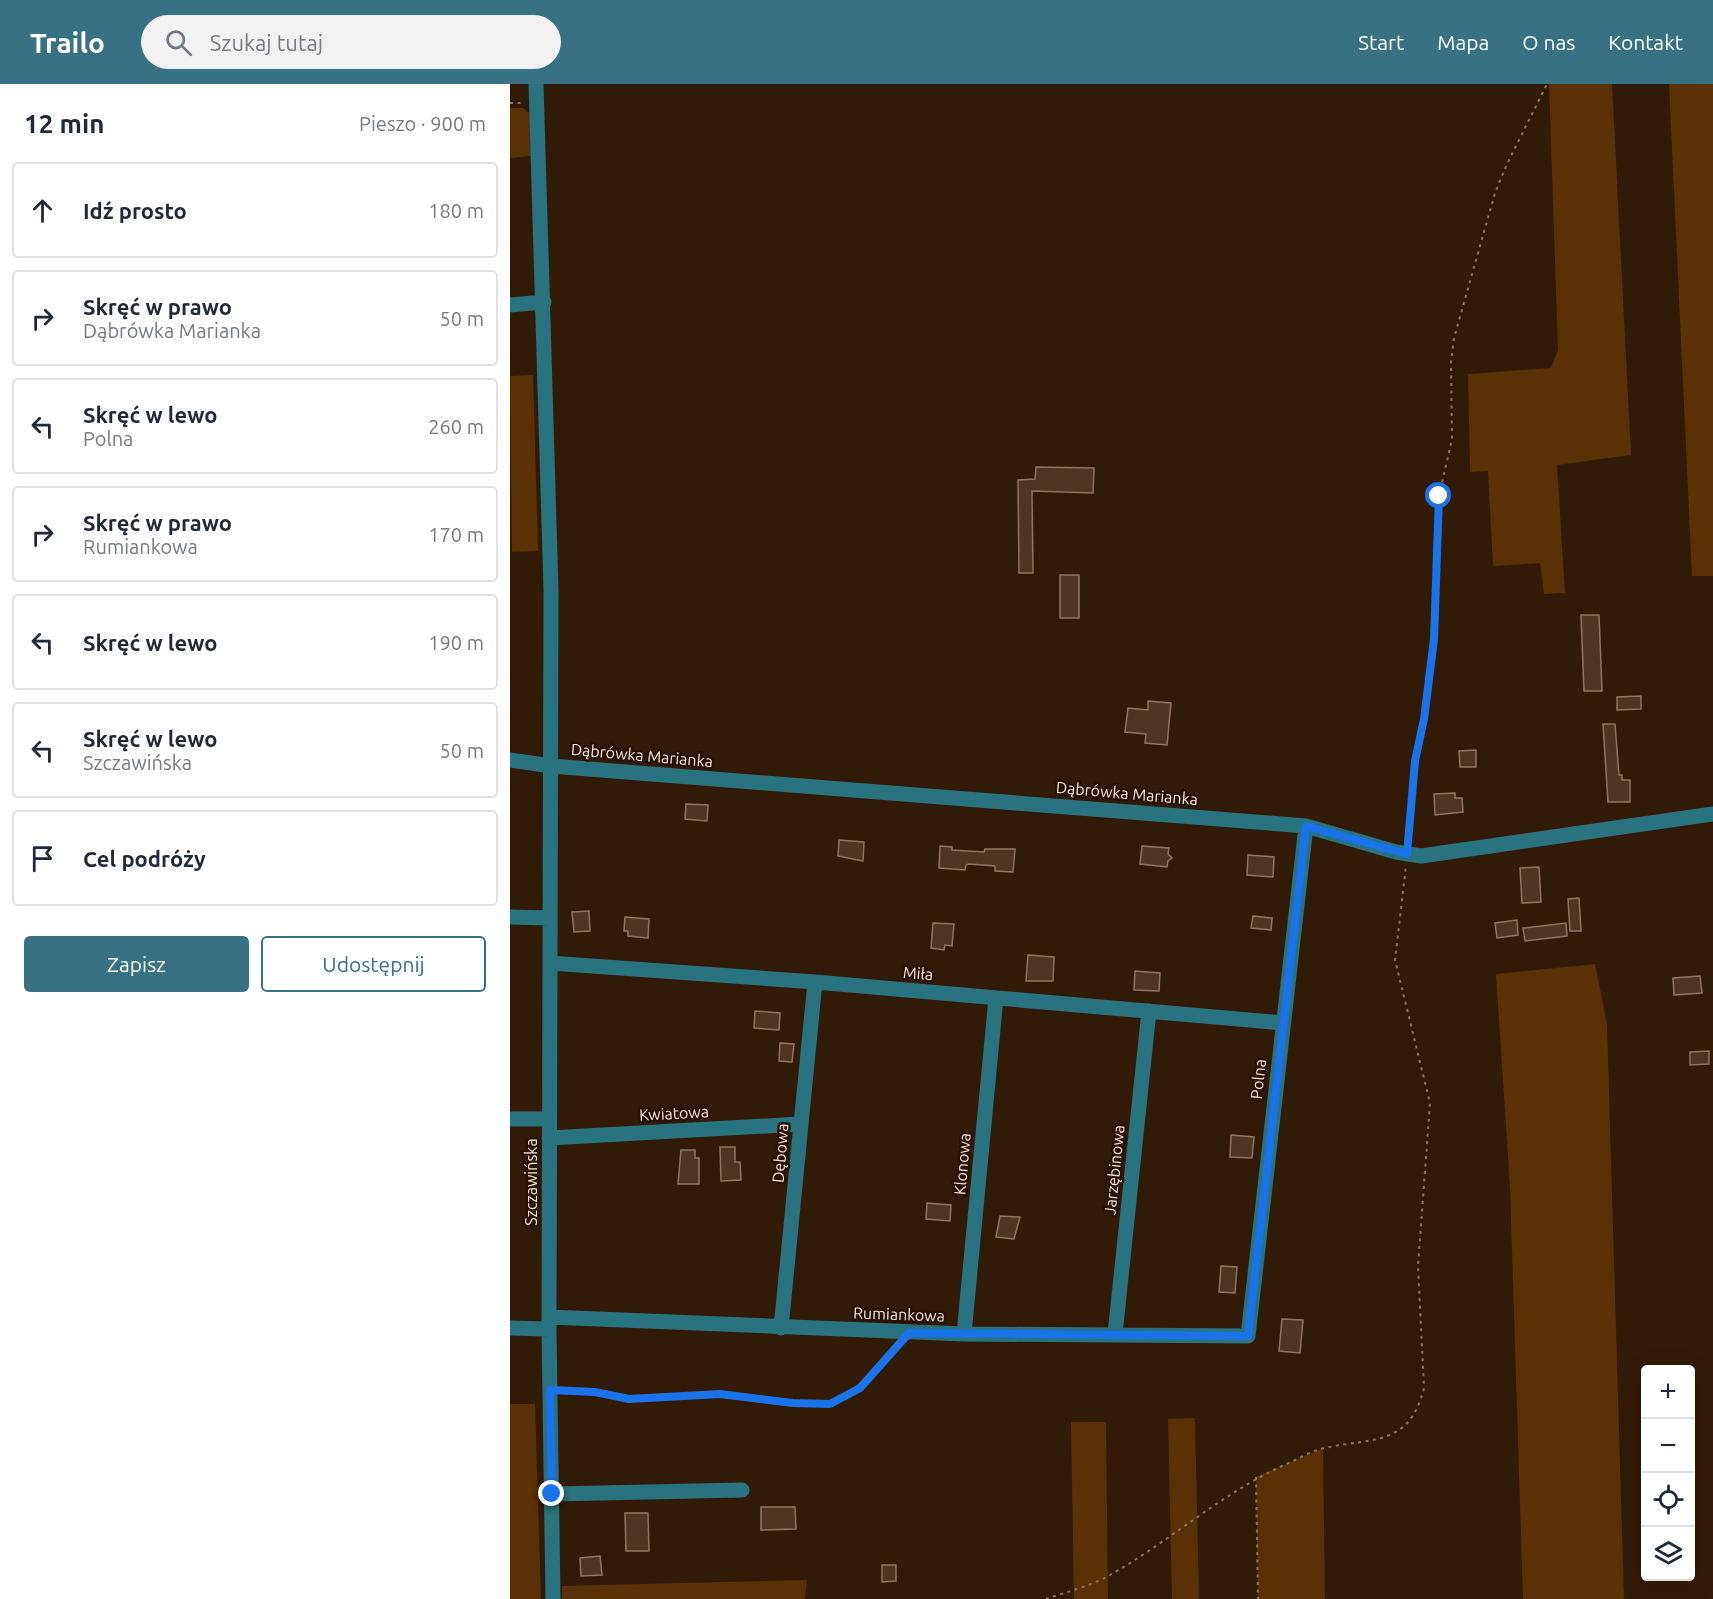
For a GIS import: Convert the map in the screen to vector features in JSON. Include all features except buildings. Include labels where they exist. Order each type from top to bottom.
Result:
[{"type":"street","name":"Dąbrówka Marianka","points":[[536,84],[551,590],[551,766],[1306,826],[1407,854],[1436,855],[1713,814]]},
{"type":"street","points":[[510,305],[544,302]]},
{"type":"street","points":[[510,760],[551,766]]},
{"type":"street","name":"Szczawińska","points":[[551,766],[549,1323],[553,1599]]},
{"type":"street","name":"Polna","points":[[1248,1336],[1306,826]]},
{"type":"street","points":[[510,917],[550,918]]},
{"type":"street","name":"Miła","points":[[550,963],[815,981],[1283,1023]]},
{"type":"street","name":"Dębowa","points":[[781,1329],[815,981]]},
{"type":"street","name":"Klonowa","points":[[964,1334],[996,998]]},
{"type":"street","name":"Jarzębinowa","points":[[1115,1334],[1149,1011]]},
{"type":"street","points":[[510,1119],[549,1119]]},
{"type":"street","name":"Kwiatowa","points":[[549,1138],[801,1124]]},
{"type":"street","name":"Rumiankowa","points":[[510,1328],[549,1323],[909,1333],[1248,1336]]},
{"type":"street","points":[[552,1494],[742,1490]]},
{"type":"path","points":[[1046,1599],[1108,1576],[1256,1477],[1323,1448],[1364,1442],[1390,1435],[1408,1425],[1419,1405],[1424,1388],[1418,1266],[1430,1103],[1395,960],[1415,761],[1424,719],[1434,639],[1439,496],[1452,440],[1451,362],[1454,338],[1495,194],[1507,164],[1547,84]]},
{"type":"path","points":[[550,1390],[595,1392],[629,1399],[720,1394],[793,1403],[830,1404],[860,1388],[909,1333]]},
{"type":"path","points":[[1256,1477],[1258,1599]]},
{"type":"shaded area","points":[[1549,84],[1612,84],[1631,455],[1557,465],[1565,593],[1544,594],[1540,563],[1493,566],[1488,471],[1470,472],[1468,374],[1551,368],[1558,350]]},
{"type":"shaded area","points":[[1669,84],[1713,84],[1713,576],[1692,576]]},
{"type":"shaded area","points":[[510,108],[523,108],[530,113],[531,156],[510,158]]},
{"type":"shaded area","points":[[533,375],[538,551],[512,552],[510,376]]},
{"type":"shaded area","points":[[1595,964],[1607,1024],[1624,1599],[1523,1599],[1510,1187],[1496,974]]},
{"type":"shaded area","points":[[510,1404],[535,1404],[541,1599],[510,1599]]},
{"type":"shaded area","points":[[1195,1418],[1199,1599],[1172,1599],[1168,1419]]},
{"type":"shaded area","points":[[1071,1422],[1106,1422],[1108,1599],[1074,1599]]},
{"type":"shaded area","points":[[1323,1448],[1325,1599],[1258,1599],[1256,1477]]},
{"type":"shaded area","points":[[807,1580],[805,1599],[562,1599],[562,1586]]},
{"type":"route","points":[[552,1494],[550,1390],[595,1392],[629,1399],[720,1394],[793,1403],[830,1404],[860,1388],[909,1333],[1248,1336],[1306,826],[1407,854],[1415,761],[1424,719],[1434,639],[1439,496]]}]
